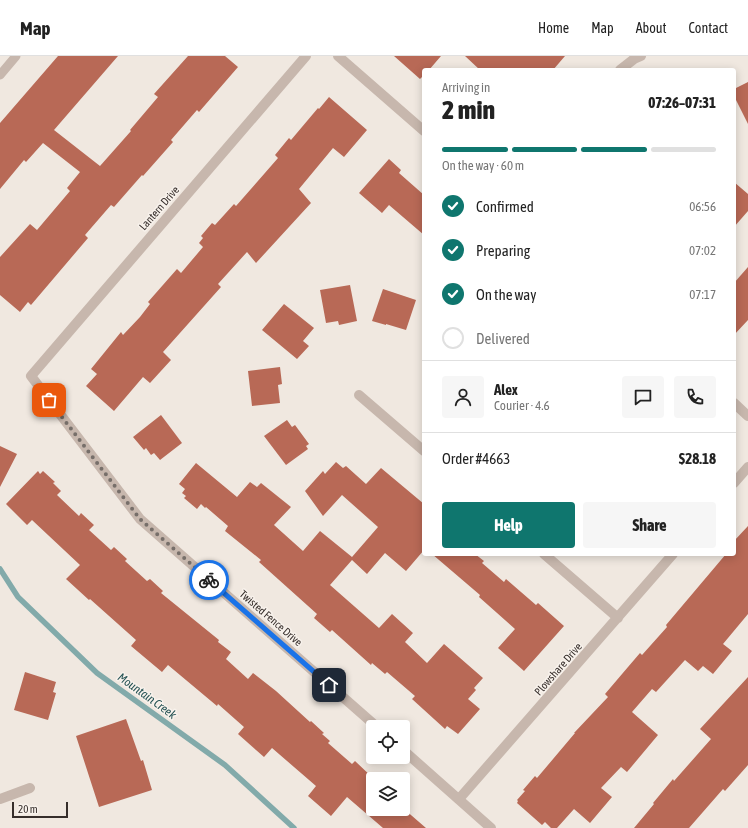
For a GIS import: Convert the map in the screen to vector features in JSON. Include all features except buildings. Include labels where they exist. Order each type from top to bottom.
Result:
[{"type":"street","name":"Lantern Drive","points":[[31,376],[306,56]]},
{"type":"street","points":[[338,56],[422,129]]},
{"type":"street","points":[[623,68],[634,59],[641,56]]},
{"type":"street","name":"Twisted Fence Drive","points":[[31,376],[140,519],[369,720]]},
{"type":"street","points":[[359,395],[422,449]]},
{"type":"street","points":[[736,405],[748,416]]},
{"type":"street","points":[[736,481],[748,466]]},
{"type":"street","points":[[546,556],[618,618]]},
{"type":"street","name":"Plowshare Drive","points":[[459,800],[671,556]]},
{"type":"street","points":[[410,756],[492,828]]},
{"type":"street","points":[[0,799],[30,788]]},
{"type":"lane","points":[[0,75],[13,57]]},
{"type":"waterway","name":"Mountain Creek","points":[[0,569],[18,597],[97,673],[225,765],[294,828]]},
{"type":"way so far","points":[[49,400],[140,519],[209,580]]},
{"type":"route","points":[[209,580],[329,685]]}]
